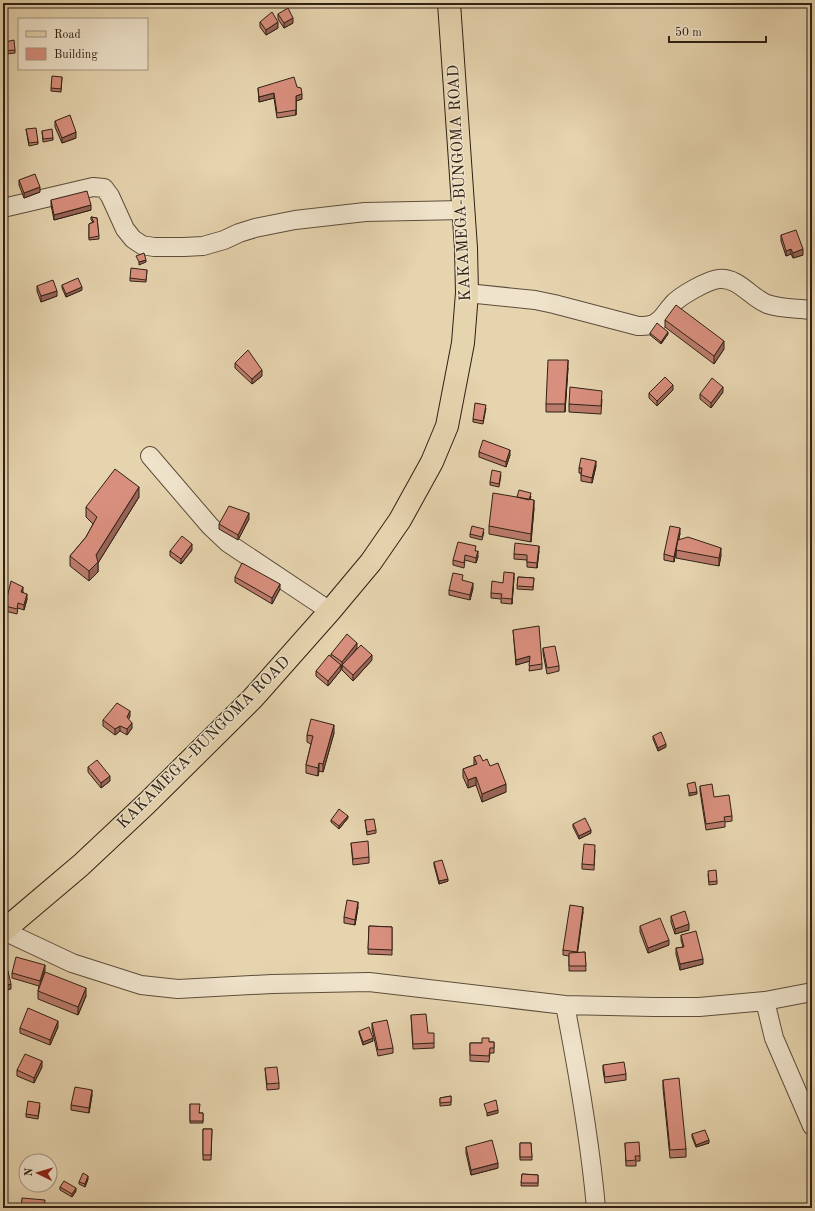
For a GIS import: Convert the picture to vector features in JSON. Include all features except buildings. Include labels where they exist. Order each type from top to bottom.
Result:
[{"type":"main road","name":"KAKAMEGA-BUNGOMA ROAD","points":[[3,931],[81,865],[146,804],[253,698],[371,562],[400,520],[432,462],[447,426],[463,343],[467,293],[449,3]]},
{"type":"street","points":[[3,208],[94,187],[104,188],[110,196],[125,229],[142,245],[154,247],[203,246],[224,240],[239,232],[295,220],[365,212],[463,210]]},
{"type":"street","points":[[467,293],[535,300],[638,326],[646,326],[658,322],[680,297],[712,280],[720,278],[729,279],[737,283],[756,298],[767,304],[812,310]]},
{"type":"street","points":[[150,456],[210,526],[228,543],[330,611]]},
{"type":"street","points":[[3,931],[72,963],[141,985],[178,989],[272,984],[369,982],[565,1005],[699,1007],[765,1001],[812,992]]},
{"type":"street","points":[[765,1001],[774,1038],[812,1126]]},
{"type":"street","points":[[565,1005],[579,1080],[593,1172],[596,1208]]}]
